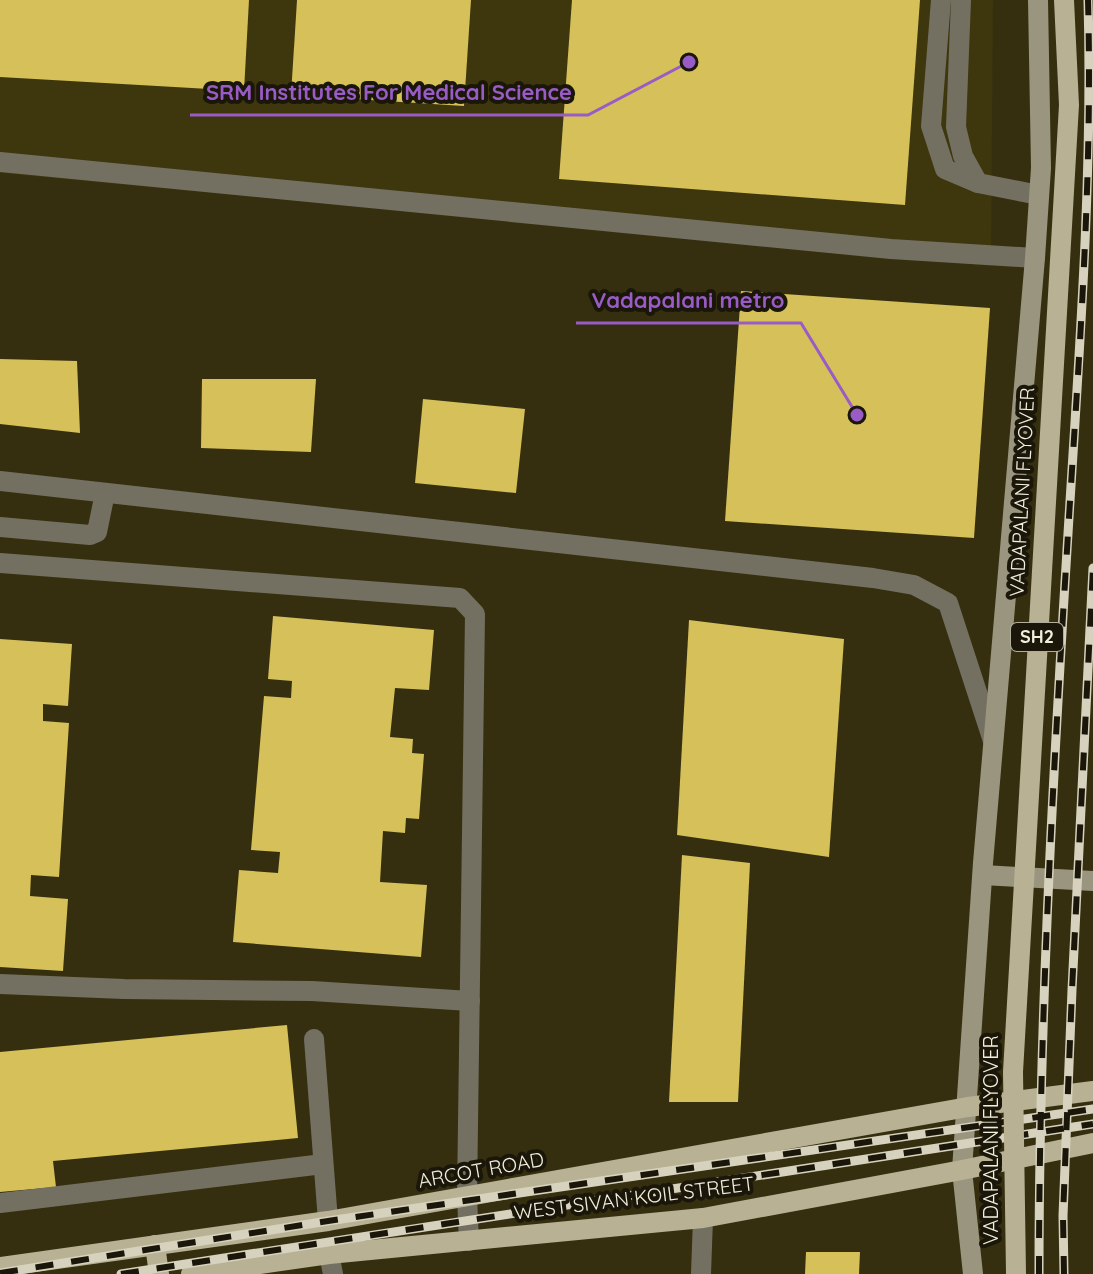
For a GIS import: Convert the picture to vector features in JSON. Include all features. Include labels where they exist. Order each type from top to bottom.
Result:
[{"type":"main road","name":"VADAPALANI FLYOVER","points":[[1016,1274],[1013,1072],[1069,105],[1064,0]]},
{"type":"main road","name":"ARCOT ROAD","points":[[0,1267],[328,1221],[968,1107],[1093,1091]]},
{"type":"main road","name":"WEST SIVAN KOIL STREET","points":[[331,1264],[469,1241],[703,1218],[1093,1143]]},
{"type":"main road","points":[[155,1245],[159,1274]]},
{"type":"main road","points":[[191,1274],[331,1264]]},
{"type":"street","points":[[941,0],[931,126],[945,169],[978,183],[1039,195]]},
{"type":"street","points":[[961,0],[956,127],[963,156],[978,183]]},
{"type":"street","points":[[973,1274],[962,1170],[993,741],[1035,258],[1039,195],[1038,0]]},
{"type":"street","points":[[0,162],[891,249],[1035,258]]},
{"type":"street","points":[[0,481],[914,585],[948,603],[993,741]]},
{"type":"street","points":[[0,527],[90,535],[97,532],[101,522],[105,493]]},
{"type":"street","points":[[0,563],[460,598],[469,605],[475,614],[476,627],[467,1197],[469,1241]]},
{"type":"street","points":[[983,875],[1093,881]]},
{"type":"street","points":[[0,984],[312,991],[470,1001]]},
{"type":"street","points":[[314,1039],[328,1221]]},
{"type":"street","points":[[0,1203],[323,1164]]},
{"type":"street","points":[[701,1274],[703,1218]]},
{"type":"shaded area","points":[[0,0],[993,0],[991,266],[0,173]]},
{"type":"building","points":[[0,0],[249,0],[244,91],[0,77]]},
{"type":"building","points":[[297,0],[471,0],[464,106],[291,95]]},
{"type":"building","points":[[572,0],[920,0],[905,205],[559,179]]},
{"type":"building","points":[[741,291],[990,308],[974,538],[725,521]]},
{"type":"building","points":[[0,359],[77,361],[80,433],[0,424]]},
{"type":"building","points":[[202,379],[316,379],[311,452],[201,448]]},
{"type":"building","points":[[423,399],[525,409],[516,493],[415,483]]},
{"type":"building","points":[[273,616],[434,630],[429,690],[395,688],[390,737],[413,739],[412,753],[424,754],[419,819],[406,818],[405,833],[383,831],[380,882],[427,885],[421,957],[233,942],[239,870],[278,873],[280,852],[251,850],[264,696],[291,698],[292,681],[268,679]]},
{"type":"building","points":[[689,620],[844,639],[829,857],[677,835]]},
{"type":"building","points":[[0,639],[72,644],[68,706],[43,704],[43,721],[69,723],[59,877],[31,875],[30,896],[68,899],[63,971],[0,967]]},
{"type":"building","points":[[682,855],[750,863],[738,1102],[669,1102]]},
{"type":"building","points":[[287,1025],[298,1138],[53,1161],[56,1187],[0,1192],[0,1052]]},
{"type":"building","points":[[806,1252],[860,1252],[859,1274],[805,1274]]},
{"type":"railway","points":[[1039,1274],[1047,912],[1086,207],[1088,0]]},
{"type":"railway","points":[[1064,1274],[1063,1216],[1072,990],[1093,568]]},
{"type":"railway","points":[[0,1273],[328,1221],[1093,1109]]},
{"type":"railway","points":[[121,1274],[1093,1124]]},
{"type":"place","name":"SRM Institutes For Medical Science","points":[[689,62]]},
{"type":"place","name":"Vadapalani metro","points":[[857,415]]}]
